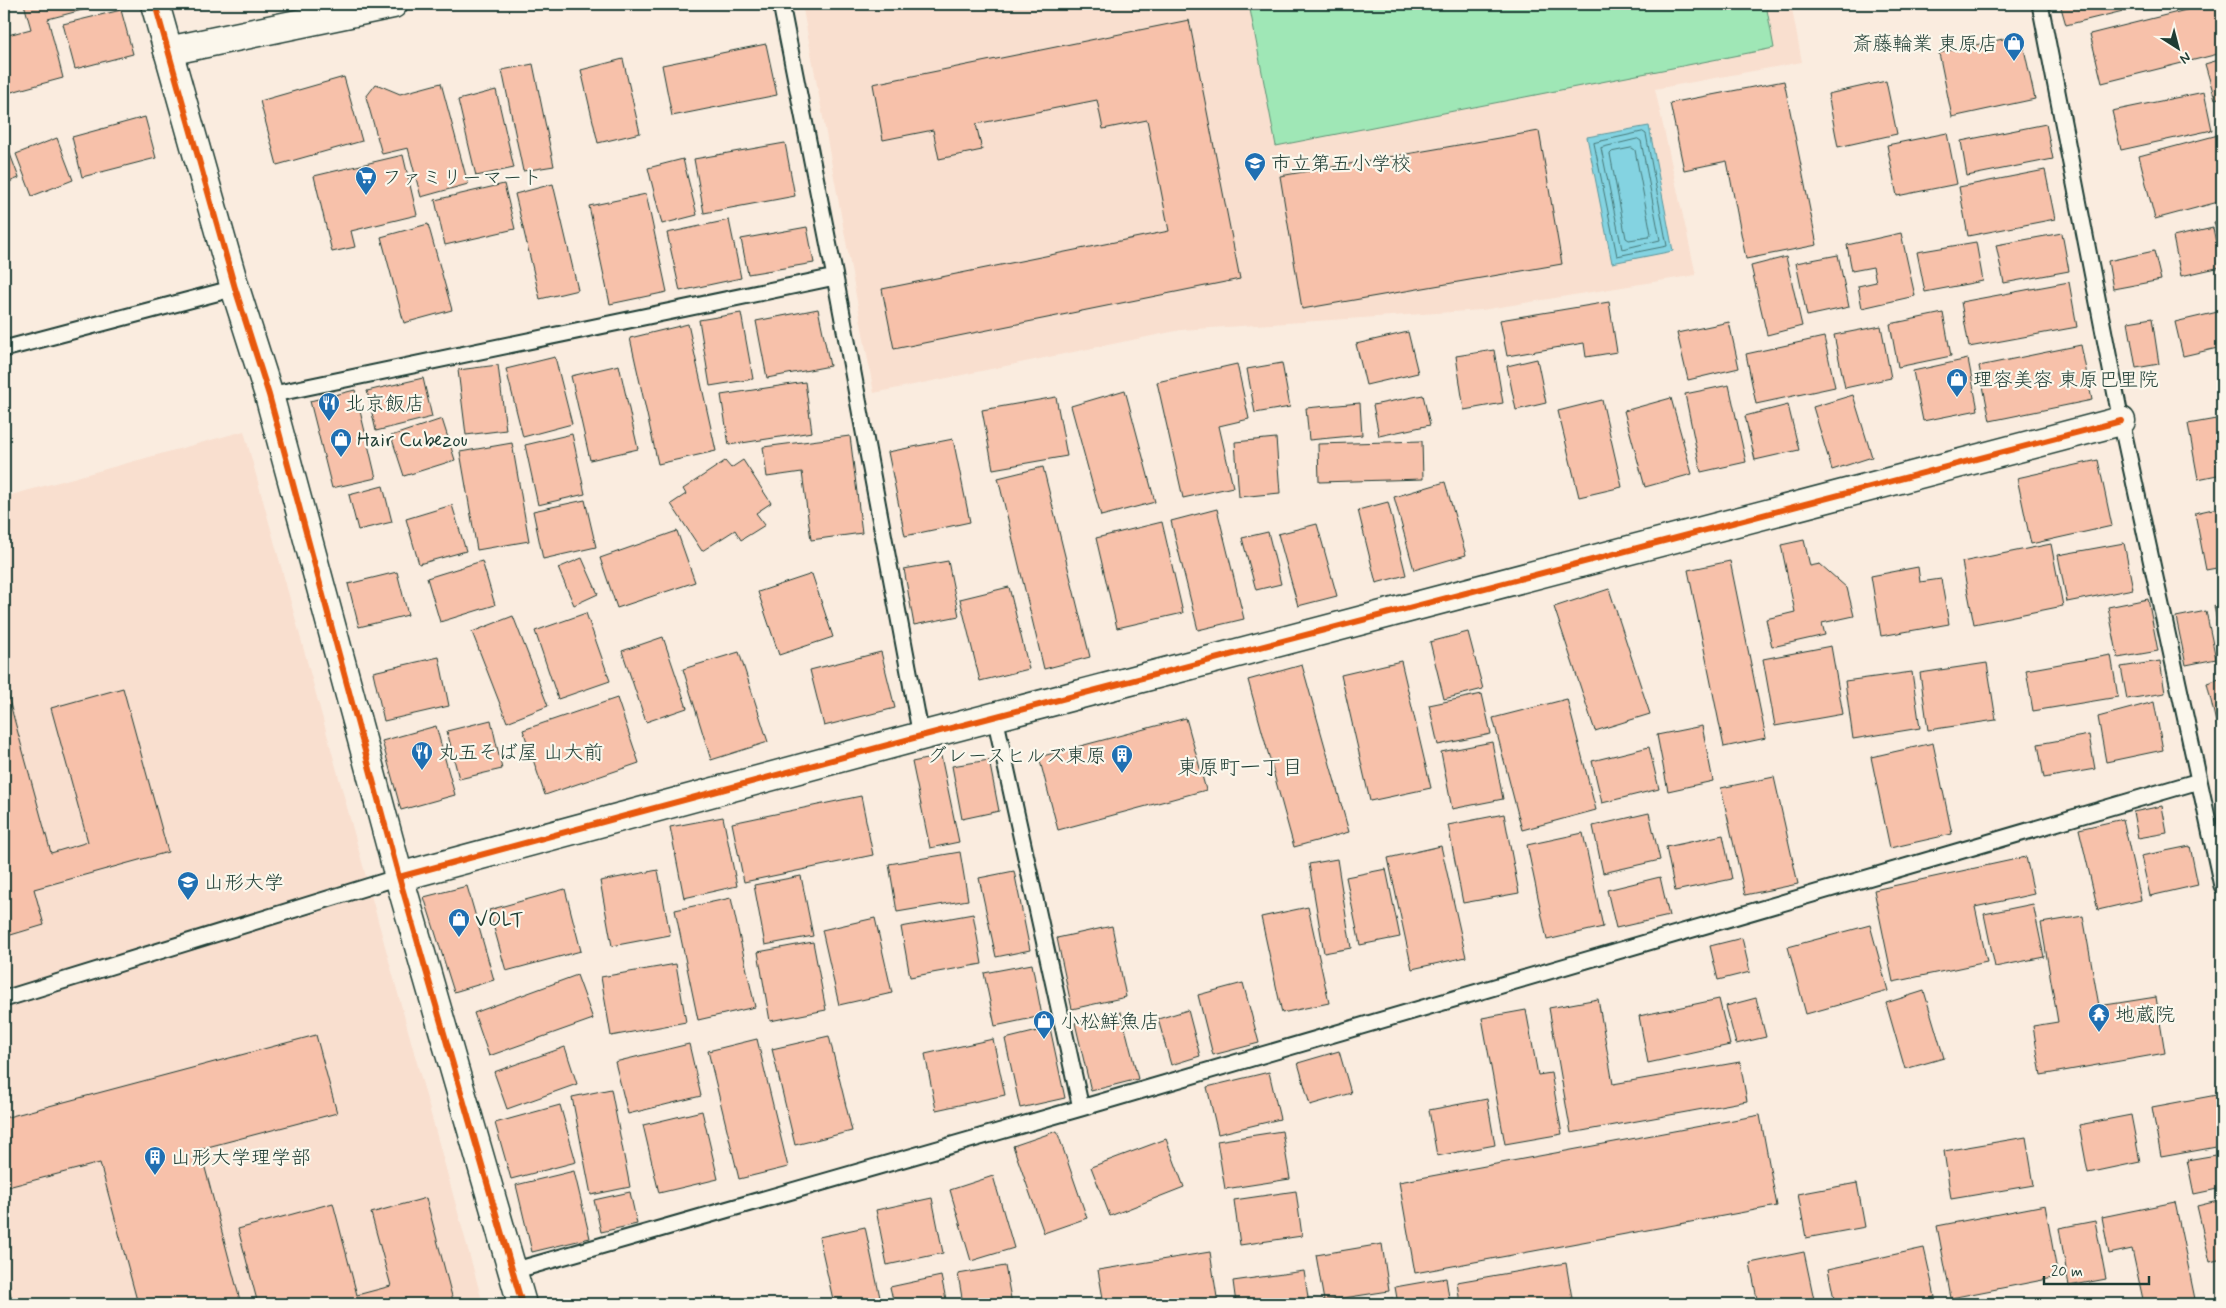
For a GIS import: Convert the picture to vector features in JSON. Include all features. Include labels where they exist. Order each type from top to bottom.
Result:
[{"type":"street","points":[[155,4],[235,288],[269,396],[400,877],[522,1304]]},
{"type":"street","points":[[168,51],[393,4]]},
{"type":"street","points":[[400,877],[921,736],[2121,421]]},
{"type":"lane","points":[[781,4],[835,277],[921,736]]},
{"type":"lane","points":[[2040,4],[2121,421],[2222,886]]},
{"type":"lane","points":[[269,396],[835,277]]},
{"type":"lane","points":[[4,349],[235,288]]},
{"type":"lane","points":[[995,717],[1081,1108]]},
{"type":"lane","points":[[513,1271],[1081,1108],[2199,781]]},
{"type":"lane","points":[[4,999],[400,877]]},
{"type":"shaded area","name":"市立第五小学校","points":[[802,4],[1791,4],[1802,62],[1655,89],[1696,275],[1482,310],[1181,330],[874,393]]},
{"type":"shaded area","name":"山形大学","points":[[244,431],[483,1304],[4,1304],[4,497]]},
{"type":"green space","points":[[1249,4],[1766,4],[1774,48],[1276,146]]},
{"type":"water","points":[[1649,126],[1673,251],[1612,263],[1587,137]]},
{"type":"building","points":[[24,4],[105,4],[48,19],[63,78],[4,94],[4,36],[31,29]]},
{"type":"building","points":[[2060,4],[2126,4],[2127,10],[2066,25]]},
{"type":"building","points":[[2210,4],[2222,4],[2222,53],[2102,83],[2090,34]]},
{"type":"building","points":[[121,10],[133,54],[75,69],[63,24]]},
{"type":"building","points":[[1189,20],[1240,279],[894,349],[882,289],[1169,231],[1147,120],[1103,129],[1097,100],[976,124],[982,150],[939,159],[933,130],[883,140],[873,84]]},
{"type":"building","points":[[2021,35],[2035,99],[1952,117],[1939,53]]},
{"type":"building","points":[[766,44],[777,95],[672,116],[662,65]]},
{"type":"building","points":[[623,59],[640,133],[598,143],[581,70]]},
{"type":"building","points":[[2222,59],[2222,97],[2215,99],[2205,64]]},
{"type":"building","points":[[533,64],[554,166],[523,171],[502,70]]},
{"type":"building","points":[[344,77],[362,141],[277,165],[260,101]]},
{"type":"building","points":[[1784,81],[1817,245],[1746,259],[1727,161],[1684,170],[1670,103]]},
{"type":"building","points":[[1886,81],[1897,134],[1838,147],[1828,94]]},
{"type":"building","points":[[441,83],[468,184],[421,197],[408,148],[382,154],[366,97],[376,84],[400,94]]},
{"type":"building","points":[[496,90],[514,168],[476,176],[458,100]]},
{"type":"building","points":[[2204,92],[2212,130],[2121,150],[2112,111]]},
{"type":"building","points":[[145,117],[156,158],[82,177],[72,137]]},
{"type":"building","points":[[2046,124],[2053,159],[1967,176],[1961,141]]},
{"type":"building","points":[[1539,131],[1562,264],[1302,309],[1280,176]]},
{"type":"building","points":[[1947,133],[1957,184],[1897,196],[1887,145]]},
{"type":"building","points":[[2222,134],[2222,201],[2155,219],[2139,156]]},
{"type":"building","points":[[4,138],[19,178],[4,184]]},
{"type":"building","points":[[57,138],[73,180],[32,196],[16,154]]},
{"type":"building","points":[[785,143],[795,196],[704,213],[694,159]]},
{"type":"building","points":[[403,155],[417,215],[351,231],[355,247],[332,252],[314,176]]},
{"type":"building","points":[[683,159],[697,215],[662,224],[648,168]]},
{"type":"building","points":[[2045,170],[2055,219],[1968,236],[1959,187]]},
{"type":"building","points":[[504,184],[515,229],[445,245],[435,200]]},
{"type":"building","points":[[553,184],[578,290],[540,299],[515,194]]},
{"type":"building","points":[[646,194],[667,292],[610,304],[589,206]]},
{"type":"building","points":[[729,220],[741,278],[680,291],[667,233]]},
{"type":"building","points":[[2222,220],[2222,252],[2214,222]]},
{"type":"building","points":[[428,224],[452,310],[404,323],[381,237]]},
{"type":"building","points":[[807,227],[814,263],[748,274],[741,239]]},
{"type":"building","points":[[2213,228],[2221,267],[2181,276],[2173,237]]},
{"type":"building","points":[[1901,233],[1915,296],[1862,308],[1858,286],[1876,282],[1873,267],[1852,271],[1847,245]]},
{"type":"building","points":[[2062,233],[2069,271],[2004,283],[1996,245]]},
{"type":"building","points":[[1976,242],[1983,281],[1925,292],[1917,252]]},
{"type":"building","points":[[2154,251],[2161,280],[2113,289],[2108,261]]},
{"type":"building","points":[[1838,255],[1849,307],[1807,316],[1796,263]]},
{"type":"building","points":[[1786,257],[1802,326],[1767,335],[1751,266]]},
{"type":"building","points":[[2069,282],[2077,327],[1969,347],[1961,302]]},
{"type":"building","points":[[1609,302],[1617,352],[1586,357],[1584,343],[1507,356],[1500,320]]},
{"type":"building","points":[[818,309],[830,366],[767,378],[756,321]]},
{"type":"building","points":[[2222,311],[2222,347],[2183,356],[2175,322]]},
{"type":"building","points":[[741,313],[753,379],[710,386],[699,320]]},
{"type":"building","points":[[1943,313],[1951,356],[1898,367],[1890,324]]},
{"type":"building","points":[[2152,318],[2159,364],[2136,368],[2128,322]]},
{"type":"building","points":[[1729,322],[1739,368],[1688,380],[1677,333]]},
{"type":"building","points":[[688,324],[716,451],[658,464],[630,338]]},
{"type":"building","points":[[1881,326],[1891,378],[1845,388],[1834,335]]},
{"type":"building","points":[[1408,332],[1418,373],[1366,385],[1356,344]]},
{"type":"building","points":[[1824,337],[1835,387],[1756,404],[1746,354]]},
{"type":"building","points":[[2081,345],[2092,400],[1990,421],[1979,366]]},
{"type":"building","points":[[1494,350],[1503,403],[1464,410],[1456,356]]},
{"type":"building","points":[[555,357],[572,424],[523,437],[506,369]]},
{"type":"building","points":[[1537,359],[1546,403],[1516,410],[1507,366]]},
{"type":"building","points":[[1968,359],[1978,410],[1923,421],[1913,371]]},
{"type":"building","points":[[1282,363],[1290,407],[1255,413],[1247,369]]},
{"type":"building","points":[[1237,364],[1249,419],[1219,426],[1233,487],[1183,498],[1157,382]]},
{"type":"building","points":[[498,365],[506,430],[466,435],[458,370]]},
{"type":"building","points":[[619,365],[638,449],[590,460],[571,376]]},
{"type":"building","points":[[423,378],[432,417],[376,431],[367,391]]},
{"type":"building","points":[[805,382],[812,432],[729,445],[721,395]]},
{"type":"building","points":[[1729,385],[1746,462],[1701,472],[1685,394]]},
{"type":"building","points":[[355,390],[376,478],[332,488],[310,401]]},
{"type":"building","points":[[1125,390],[1155,502],[1101,516],[1071,406]]},
{"type":"building","points":[[1423,395],[1430,425],[1379,436],[1373,405]]},
{"type":"building","points":[[1853,395],[1872,457],[1832,470],[1813,407]]},
{"type":"building","points":[[1056,397],[1067,456],[993,469],[982,410]]},
{"type":"building","points":[[1671,398],[1692,474],[1645,487],[1624,411]]},
{"type":"building","points":[[1602,400],[1622,487],[1579,497],[1558,411]]},
{"type":"building","points":[[1360,403],[1362,435],[1309,440],[1306,408]]},
{"type":"building","points":[[1788,405],[1799,450],[1755,460],[1745,416]]},
{"type":"building","points":[[442,419],[455,460],[404,476],[391,436]]},
{"type":"building","points":[[2216,419],[2222,452],[2222,474],[2198,479],[2188,424]]},
{"type":"building","points":[[572,434],[585,494],[538,505],[525,445]]},
{"type":"building","points":[[850,436],[862,533],[811,540],[802,472],[767,477],[763,447]]},
{"type":"building","points":[[1276,438],[1280,493],[1239,497],[1235,442]]},
{"type":"building","points":[[953,439],[970,522],[905,536],[888,452]]},
{"type":"building","points":[[1422,441],[1423,479],[1319,482],[1318,444]]},
{"type":"building","points":[[512,443],[529,541],[477,550],[460,452]]},
{"type":"building","points":[[743,460],[771,503],[756,513],[765,525],[741,540],[735,530],[702,551],[671,504],[686,494],[683,489],[725,461],[731,468]]},
{"type":"building","points":[[2098,460],[2112,526],[2031,544],[2017,478]]},
{"type":"building","points":[[1043,467],[1090,657],[1044,669],[998,478]]},
{"type":"building","points":[[1445,482],[1466,555],[1414,570],[1394,497]]},
{"type":"building","points":[[383,486],[392,522],[358,530],[349,495]]},
{"type":"building","points":[[585,500],[596,547],[543,559],[533,511]]},
{"type":"building","points":[[1388,502],[1406,575],[1376,583],[1358,510]]},
{"type":"building","points":[[452,505],[466,551],[419,564],[406,519]]},
{"type":"building","points":[[2222,507],[2222,567],[2206,570],[2195,513]]},
{"type":"building","points":[[1217,509],[1244,619],[1198,630],[1171,521]]},
{"type":"building","points":[[1162,522],[1183,613],[1117,628],[1096,538]]},
{"type":"building","points":[[1317,524],[1337,596],[1298,606],[1278,534]]},
{"type":"building","points":[[677,531],[695,582],[617,608],[600,558]]},
{"type":"building","points":[[1268,532],[1281,584],[1256,590],[1242,538]]},
{"type":"building","points":[[1804,540],[1810,566],[1820,564],[1847,588],[1854,616],[1822,623],[1825,635],[1772,647],[1766,619],[1795,612],[1781,545]]},
{"type":"building","points":[[2124,543],[2133,589],[2067,602],[2058,555]]},
{"type":"building","points":[[2051,544],[2063,606],[1974,624],[1962,562]]},
{"type":"building","points":[[582,558],[598,594],[574,605],[558,568]]},
{"type":"building","points":[[482,561],[495,605],[440,622],[427,578]]},
{"type":"building","points":[[948,561],[959,616],[914,625],[904,569]]},
{"type":"building","points":[[1730,561],[1766,738],[1724,747],[1688,570]]},
{"type":"building","points":[[1918,567],[1920,582],[1941,579],[1949,624],[1881,636],[1871,576]]},
{"type":"building","points":[[397,572],[408,615],[359,627],[348,584]]},
{"type":"building","points":[[812,574],[833,637],[779,655],[758,592]]},
{"type":"building","points":[[1009,587],[1029,669],[980,681],[960,599]]},
{"type":"building","points":[[1609,589],[1650,714],[1595,731],[1554,607]]},
{"type":"building","points":[[2148,599],[2158,651],[2118,658],[2108,607]]},
{"type":"building","points":[[2222,604],[2222,646],[2214,606]]},
{"type":"building","points":[[2206,611],[2216,659],[2186,665],[2176,617]]},
{"type":"building","points":[[586,613],[610,681],[558,699],[535,631]]},
{"type":"building","points":[[513,616],[548,706],[507,722],[472,632]]},
{"type":"building","points":[[1468,632],[1483,689],[1444,699],[1430,642]]},
{"type":"building","points":[[663,637],[687,708],[646,722],[622,651]]},
{"type":"building","points":[[1831,646],[1843,714],[1775,726],[1763,659]]},
{"type":"building","points":[[739,652],[768,742],[711,760],[683,669]]},
{"type":"building","points":[[881,652],[895,708],[824,726],[810,670]]},
{"type":"building","points":[[2111,655],[2118,697],[2033,711],[2026,670]]},
{"type":"building","points":[[439,657],[449,706],[384,721],[373,672]]},
{"type":"building","points":[[1401,661],[1431,788],[1370,801],[1341,675]]},
{"type":"building","points":[[2160,661],[2165,693],[2127,699],[2121,667]]},
{"type":"building","points":[[1987,663],[1996,720],[1928,730],[1920,673]]},
{"type":"building","points":[[1302,665],[1349,832],[1294,847],[1248,680]]},
{"type":"building","points":[[1912,672],[1920,728],[1853,739],[1845,681]]},
{"type":"building","points":[[2222,678],[2222,726],[2217,727],[2207,683]]},
{"type":"building","points":[[4,682],[51,853],[88,842],[51,708],[123,688],[168,852],[34,889],[44,925],[4,937]]},
{"type":"building","points":[[1482,694],[1491,734],[1438,745],[1429,705]]},
{"type":"building","points":[[617,698],[639,763],[545,795],[523,730]]},
{"type":"building","points":[[1567,699],[1596,810],[1522,830],[1493,718]]},
{"type":"building","points":[[2154,702],[2163,750],[2106,762],[2098,717]]},
{"type":"building","name":"グレースヒルズ東原","points":[[1186,718],[1206,790],[1058,830],[1039,757]]},
{"type":"building","points":[[491,720],[502,769],[459,779],[447,731]]},
{"type":"building","points":[[436,726],[455,795],[401,810],[382,741]]},
{"type":"building","points":[[1702,726],[1713,781],[1668,791],[1657,735]]},
{"type":"building","points":[[2089,735],[2095,769],[2044,778],[2038,744]]},
{"type":"building","points":[[1492,742],[1503,799],[1452,809],[1441,752]]},
{"type":"building","points":[[1933,743],[1952,834],[1890,848],[1871,757]]},
{"type":"building","points":[[1649,747],[1659,789],[1602,803],[1592,761]]},
{"type":"building","points":[[941,756],[959,842],[930,848],[912,762]]},
{"type":"building","points":[[989,760],[999,811],[962,819],[952,766]]},
{"type":"building","points":[[1774,777],[1798,884],[1745,895],[1721,788]]},
{"type":"building","points":[[861,796],[873,855],[744,882],[732,823]]},
{"type":"building","points":[[2162,806],[2167,833],[2138,838],[2133,812]]},
{"type":"building","points":[[1649,813],[1660,860],[1603,873],[1593,826]]},
{"type":"building","points":[[1504,814],[1519,893],[1463,903],[1448,825]]},
{"type":"building","points":[[723,817],[737,886],[684,898],[670,827]]},
{"type":"building","points":[[2123,819],[2141,900],[2098,910],[2079,829]]},
{"type":"building","points":[[1583,833],[1603,927],[1547,940],[1527,845]]},
{"type":"building","points":[[1723,835],[1732,879],[1675,891],[1666,847]]},
{"type":"building","points":[[1441,846],[1466,957],[1412,969],[1388,858]]},
{"type":"building","points":[[2190,846],[2198,885],[2150,896],[2141,856]]},
{"type":"building","points":[[960,852],[968,900],[897,912],[889,864]]},
{"type":"building","points":[[2026,857],[2034,894],[1975,907],[1987,962],[1893,982],[1874,890]]},
{"type":"building","points":[[1337,859],[1351,948],[1324,953],[1309,864]]},
{"type":"building","points":[[1386,869],[1400,937],[1360,945],[1346,877]]},
{"type":"building","points":[[658,870],[670,935],[612,946],[600,881]]},
{"type":"building","points":[[1014,871],[1030,950],[996,957],[979,878]]},
{"type":"building","points":[[801,876],[813,936],[765,945],[754,885]]},
{"type":"building","points":[[1660,877],[1669,916],[1616,928],[1607,890]]},
{"type":"building","name":"VOLT","points":[[467,886],[494,980],[454,992],[424,897]]},
{"type":"building","points":[[565,889],[581,951],[506,971],[489,910]]},
{"type":"building","points":[[731,898],[755,1007],[698,1020],[675,910]]},
{"type":"building","points":[[2033,904],[2044,957],[1995,967],[1984,914]]},
{"type":"building","points":[[1308,907],[1329,1003],[1282,1013],[1261,917]]},
{"type":"building","points":[[973,914],[982,964],[910,977],[901,927]]},
{"type":"building","points":[[2083,916],[2099,1006],[2156,997],[2165,1053],[2041,1075],[2033,1026],[2058,1022],[2041,923]]},
{"type":"building","points":[[875,918],[892,993],[839,1005],[822,930]]},
{"type":"building","points":[[1870,925],[1888,991],[1806,1014],[1788,947]]},
{"type":"building","points":[[1112,926],[1126,997],[1072,1009],[1057,938]]},
{"type":"building","points":[[1742,938],[1750,972],[1718,980],[1710,946]]},
{"type":"building","points":[[813,942],[826,1010],[770,1021],[758,952]]},
{"type":"building","points":[[676,964],[686,1022],[611,1036],[601,977]]},
{"type":"building","points":[[1032,964],[1042,1016],[995,1026],[984,973]]},
{"type":"building","points":[[577,975],[593,1019],[489,1056],[474,1013]]},
{"type":"building","points":[[1243,983],[1259,1043],[1213,1055],[1198,995]]},
{"type":"building","points":[[1924,991],[1944,1058],[1905,1069],[1886,1003]]},
{"type":"building","points":[[1756,998],[1766,1037],[1736,1044],[1726,1006]]},
{"type":"building","points":[[1598,999],[1613,1084],[1740,1062],[1747,1101],[1571,1133],[1549,1008]]},
{"type":"building","points":[[1719,999],[1730,1045],[1648,1063],[1639,1016]]},
{"type":"building","points":[[1188,1010],[1200,1056],[1171,1065],[1158,1019]]},
{"type":"building","points":[[1526,1010],[1538,1075],[1551,1073],[1562,1134],[1505,1144],[1482,1018]]},
{"type":"building","points":[[1121,1012],[1138,1079],[1091,1091],[1075,1023]]},
{"type":"building","points":[[1050,1028],[1065,1098],[1020,1108],[1005,1039]]},
{"type":"building","name":"山形大学理学部","points":[[316,1035],[337,1113],[200,1149],[241,1304],[138,1304],[100,1163],[4,1188],[4,1118]]},
{"type":"building","points":[[829,1036],[852,1131],[795,1145],[772,1049]]},
{"type":"building","points":[[757,1039],[788,1167],[739,1179],[708,1051]]},
{"type":"building","points":[[993,1039],[1005,1095],[936,1110],[925,1054]]},
{"type":"building","points":[[689,1044],[701,1096],[628,1114],[615,1062]]},
{"type":"building","points":[[565,1047],[577,1084],[507,1109],[494,1072]]},
{"type":"building","points":[[1339,1051],[1351,1093],[1310,1105],[1298,1063]]},
{"type":"building","points":[[1269,1072],[1280,1119],[1218,1134],[1207,1087]]},
{"type":"building","points":[[611,1089],[630,1187],[591,1195],[572,1097]]},
{"type":"building","points":[[2222,1094],[2222,1146],[2161,1157],[2152,1107]]},
{"type":"building","points":[[1487,1099],[1495,1145],[1437,1156],[1429,1110]]},
{"type":"building","points":[[560,1105],[576,1162],[511,1179],[495,1123]]},
{"type":"building","points":[[702,1111],[718,1179],[659,1193],[643,1125]]},
{"type":"building","points":[[1760,1115],[1777,1206],[1415,1273],[1399,1182]]},
{"type":"building","points":[[2131,1115],[2140,1162],[2088,1173],[2079,1125]]},
{"type":"building","points":[[1057,1131],[1087,1218],[1044,1233],[1013,1146]]},
{"type":"building","points":[[1282,1131],[1290,1179],[1225,1189],[1217,1141]]},
{"type":"building","points":[[2026,1137],[2034,1185],[1951,1199],[1944,1151]]},
{"type":"building","points":[[1166,1139],[1184,1187],[1110,1216],[1091,1167]]},
{"type":"building","points":[[2222,1154],[2222,1188],[2194,1194],[2187,1160]]},
{"type":"building","points":[[574,1171],[590,1238],[532,1252],[516,1185]]},
{"type":"building","points":[[993,1176],[1014,1248],[971,1261],[950,1190]]},
{"type":"building","points":[[1857,1183],[1865,1227],[1806,1238],[1798,1194]]},
{"type":"building","points":[[1296,1191],[1302,1236],[1240,1245],[1234,1200]]},
{"type":"building","points":[[630,1192],[637,1224],[601,1232],[594,1200]]},
{"type":"building","name":"山形大学理学部","points":[[426,1198],[454,1304],[258,1304],[238,1229],[333,1203],[357,1295],[391,1286],[371,1213]]},
{"type":"building","points":[[932,1198],[943,1253],[887,1265],[876,1210]]},
{"type":"building","points":[[2222,1200],[2222,1259],[2210,1262],[2197,1206]]},
{"type":"building","points":[[2175,1202],[2196,1304],[2144,1304],[2132,1249],[2109,1254],[2102,1217]]},
{"type":"building","points":[[2045,1205],[2058,1277],[1951,1298],[1937,1226]]},
{"type":"building","points":[[2095,1221],[2106,1279],[2069,1286],[2059,1228]]},
{"type":"building","points":[[865,1227],[881,1302],[834,1304],[819,1237]]},
{"type":"building","points":[[1382,1244],[1389,1291],[1324,1301],[1316,1255]]},
{"type":"building","points":[[1924,1248],[1935,1297],[1902,1304],[1835,1304],[1828,1269]]},
{"type":"building","points":[[1210,1252],[1218,1304],[1104,1304],[1098,1270]]},
{"type":"building","points":[[1804,1252],[1815,1304],[1758,1304],[1750,1263]]},
{"type":"building","points":[[1566,1263],[1573,1304],[1460,1304],[1457,1282]]},
{"type":"building","points":[[1005,1266],[1012,1304],[963,1304],[958,1274]]},
{"type":"building","points":[[4,1268],[13,1304],[4,1304]]},
{"type":"building","points":[[1304,1271],[1309,1304],[1236,1304],[1233,1281]]},
{"type":"building","points":[[941,1276],[947,1304],[894,1304],[890,1287]]},
{"type":"building","points":[[1446,1278],[1450,1304],[1398,1304],[1395,1287]]},
{"type":"building","points":[[1393,1298],[1394,1304],[1358,1304]]},
{"type":"cycle path","points":[[155,4],[235,288],[269,395],[399,877],[522,1304]]},
{"type":"cycle path","points":[[399,877],[921,736],[2121,421]]},
{"type":"place","name":"斎藤輪業 東原店","points":[[2014,62]]},
{"type":"place","name":"市立第五小学校","points":[[1255,182]]},
{"type":"place","name":"ファミリーマート","points":[[366,196]]},
{"type":"place","name":"理容美容 東原巴里院","points":[[1957,398]]},
{"type":"place","name":"北京飯店","points":[[329,422]]},
{"type":"place","name":"Hair Cubezou","points":[[341,458]]},
{"type":"place","name":"丸五そば屋 山大前","points":[[422,771]]},
{"type":"place","name":"グレースヒルズ東原","points":[[1122,774]]},
{"type":"place","name":"山形大学","points":[[188,901]]},
{"type":"place","name":"VOLT","points":[[459,938]]},
{"type":"place","name":"地蔵院","points":[[2099,1033]]},
{"type":"place","name":"小松鮮魚店","points":[[1044,1040]]},
{"type":"place","name":"山形大学理学部","points":[[155,1176]]},
{"type":"district","name":"東原町一丁目","points":[[1240,767]]}]
